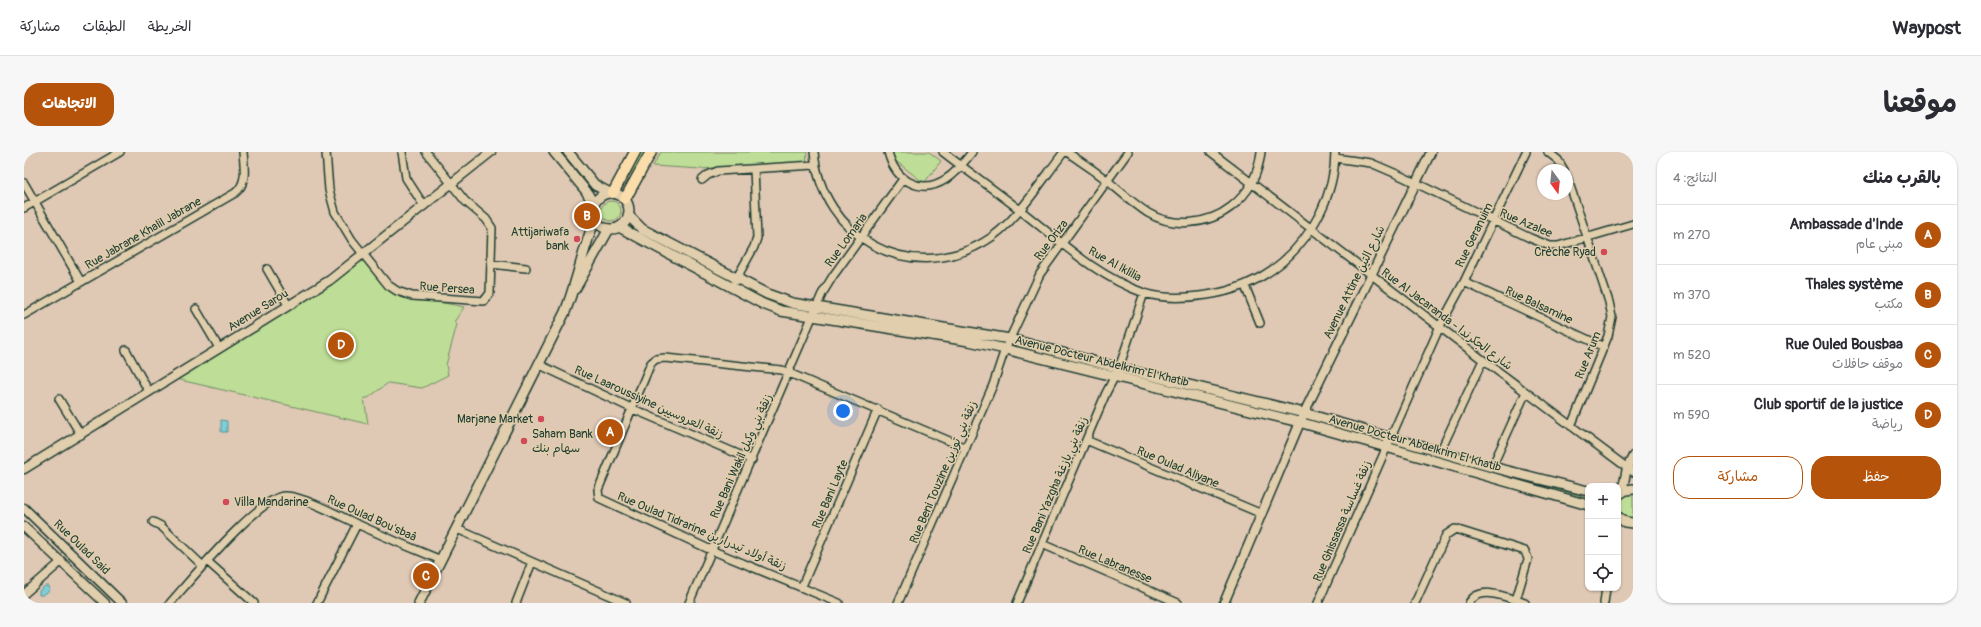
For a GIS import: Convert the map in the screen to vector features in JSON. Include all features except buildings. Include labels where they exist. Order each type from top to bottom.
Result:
[{"type":"main road","points":[[554,152],[586,191],[594,205],[595,219],[577,272],[573,292]]},
{"type":"main road","points":[[568,152],[596,185],[625,199],[629,207],[626,220],[618,227],[609,229],[600,226],[595,219]]},
{"type":"main road","points":[[594,205],[600,196],[612,193],[635,152]]},
{"type":"main road","points":[[625,199],[651,152]]},
{"type":"main road","name":"Avenue Docteur Abdelkrim El Khatib","points":[[628,216],[642,229],[779,300],[1010,339],[1117,372],[1299,422],[1585,504]]},
{"type":"main road","name":"Avenue Docteur Abdelkrim El Khatib","points":[[618,227],[774,309],[812,317],[936,335],[1117,372],[1304,413],[1492,467],[1585,490]]},
{"type":"main road","points":[[419,603],[562,317],[573,292],[582,279],[609,229]]},
{"type":"main road","points":[[1621,494],[1633,489]]},
{"type":"main road","points":[[1621,519],[1633,524]]},
{"type":"street","points":[[24,208],[120,152]]},
{"type":"street","name":"Rue Jabrane Khalil Jabrane","points":[[24,315],[238,191],[243,186],[244,179],[243,152]]},
{"type":"street","points":[[326,152],[332,205],[341,223],[363,255]]},
{"type":"street","points":[[402,152],[406,178],[424,206]]},
{"type":"street","name":"Rue Persea","points":[[363,255],[388,285],[402,294],[481,302],[490,293],[493,231],[491,226],[486,219],[465,202],[426,152]]},
{"type":"street","name":"Avenue Sarou","points":[[24,469],[330,280],[452,185],[491,152]]},
{"type":"street","points":[[814,152],[815,165],[823,192],[835,214],[861,239],[882,250],[911,257],[942,256],[962,252],[984,242],[1003,228],[1065,152],[1149,213],[1174,222],[1191,222],[1216,216],[1236,203],[1253,184],[1260,164],[1261,152]]},
{"type":"street","points":[[888,152],[895,170],[903,179],[918,184],[936,184],[948,178],[961,166],[972,152]]},
{"type":"street","name":"Rue Al Iklilia","points":[[943,152],[1020,209],[1095,268],[1144,293],[1175,297],[1196,296],[1245,286],[1288,257],[1312,228],[1326,199],[1335,155]]},
{"type":"street","name":"Rue Oriza","points":[[1005,349],[1040,274],[1108,182],[1128,152]]},
{"type":"street","name":"Rue Al Jacaranda - شارع الجكرندا","points":[[1211,152],[1483,360],[1630,470]]},
{"type":"street","name":"Avenue Attine شارع التين","points":[[1224,603],[1299,422],[1370,274],[1431,152]]},
{"type":"street","name":"Rue Geranuim","points":[[1390,438],[1440,326],[1464,282],[1526,152]]},
{"type":"street","points":[[1548,152],[1558,160],[1560,164]]},
{"type":"street","name":"Rue Azalee","points":[[1335,155],[1371,164],[1417,182],[1494,221],[1550,246],[1568,245],[1633,224]]},
{"type":"street","points":[[702,180],[708,175],[718,171],[815,165]]},
{"type":"street","points":[[732,288],[736,278],[754,247],[757,238],[758,229],[754,169]]},
{"type":"street","name":"Rue Lomaria","points":[[812,317],[828,283],[903,179]]},
{"type":"street","points":[[24,184],[81,282]]},
{"type":"street","name":"Rue Arum","points":[[1571,426],[1604,347],[1611,327],[1612,317],[1609,302],[1573,194]]},
{"type":"street","points":[[491,264],[526,268]]},
{"type":"street","points":[[267,269],[288,305]]},
{"type":"street","name":"Rue Balsamine","points":[[1464,282],[1604,347]]},
{"type":"street","points":[[1245,286],[1260,323]]},
{"type":"street","name":"Rue Bani Yazgha زنقة بني يازغة","points":[[1017,603],[1106,393],[1117,372],[1144,293]]},
{"type":"street","points":[[196,309],[219,348]]},
{"type":"street","name":"Rue Bani Wakil زنقة بني وكيل","points":[[689,603],[711,550],[752,460],[812,317]]},
{"type":"street","name":"Rue Beni Touzine زنقة بني توزين","points":[[898,603],[966,448],[1005,349]]},
{"type":"street","points":[[126,350],[149,392]]},
{"type":"street","name":"Rue Oulad Tidrarine زنقة أولاد تيدرارين","points":[[839,603],[802,586],[711,550],[604,501],[598,496],[598,490],[650,366],[656,359],[768,368],[789,372],[966,448]]},
{"type":"street","points":[[1440,452],[1483,360]]},
{"type":"street","name":"Rue Laaroussiyine زنقة العروسيين","points":[[538,364],[633,409],[752,460]]},
{"type":"street","points":[[1492,467],[1526,392]]},
{"type":"street","points":[[59,399],[81,435]]},
{"type":"street","name":"Rue Bani Layte","points":[[802,586],[878,410]]},
{"type":"street","name":"Rue Ghissassa زنقة غساسة","points":[[1318,603],[1390,438]]},
{"type":"street","name":"Rue Oulad Aliyane","points":[[1086,440],[1262,514]]},
{"type":"street","points":[[1621,492],[1630,470],[1633,456]]},
{"type":"street","name":"Rue Oulad Bou'sbaâ","points":[[170,603],[244,523],[263,507],[283,496],[310,503],[440,560]]},
{"type":"street","name":"Rue Oulad Said","points":[[24,508],[122,603]]},
{"type":"street","points":[[154,522],[161,526],[205,564],[254,603]]},
{"type":"street","points":[[317,603],[357,524]]},
{"type":"street","name":"Rue Oulad Said","points":[[24,527],[62,561],[105,603]]},
{"type":"street","points":[[457,529],[623,602]]},
{"type":"street","points":[[1415,603],[1446,535],[1455,530],[1525,551],[1528,559],[1516,600]]},
{"type":"street","name":"Rue Labranesse","points":[[1042,544],[1178,603]]},
{"type":"street","points":[[24,594],[62,561]]},
{"type":"street","points":[[516,603],[532,562]]},
{"type":"street","points":[[1604,603],[1606,591]]},
{"type":"street","points":[[1469,603],[1472,597],[1481,593],[1525,603]]},
{"type":"green space","points":[[559,152],[563,152],[586,182],[585,182]]},
{"type":"green space","points":[[639,152],[647,152],[635,174],[629,170]]},
{"type":"green space","points":[[661,152],[807,152],[806,162],[701,169],[653,166]]},
{"type":"green space","points":[[891,152],[929,152],[941,161],[924,183],[888,155]]},
{"type":"green space","points":[[611,201],[618,204],[621,211],[618,218],[611,221],[604,218],[601,211],[604,204]]},
{"type":"green space","points":[[647,235],[732,280],[732,281],[645,237]]},
{"type":"green space","points":[[362,259],[394,293],[464,307],[454,322],[457,324],[446,365],[448,375],[422,388],[388,383],[368,398],[364,398],[368,424],[176,379]]},
{"type":"green space","points":[[737,283],[810,311],[775,305],[736,285]]},
{"type":"green space","points":[[1012,344],[1106,369],[1011,346]]},
{"type":"green space","points":[[1397,443],[1585,497],[1585,501],[1396,446]]},
{"type":"green space","points":[[1633,493],[1633,519],[1626,518],[1621,513],[1621,499],[1626,494]]},
{"type":"water","points":[[221,420],[227,421],[227,432],[221,432]]},
{"type":"water","points":[[45,586],[49,586],[50,590],[43,595],[39,595],[39,591]]},
{"type":"place","name":"Thales système","points":[[587,216]]},
{"type":"place","name":"Attijariwafa bank","points":[[577,239]]},
{"type":"place","name":"Crèche Ryad","points":[[1604,252]]},
{"type":"place","name":"Club sportif de la justice","points":[[341,345]]},
{"type":"place","name":"Marjane Market","points":[[541,419]]},
{"type":"place","name":"Ambassade d'Inde","points":[[610,432]]},
{"type":"place","name":"Saham Bank سهام بنك","points":[[524,441]]},
{"type":"place","name":"Villa Mandarine","points":[[226,502]]},
{"type":"place","name":"Rue Ouled Bousbaa","points":[[426,576]]}]
